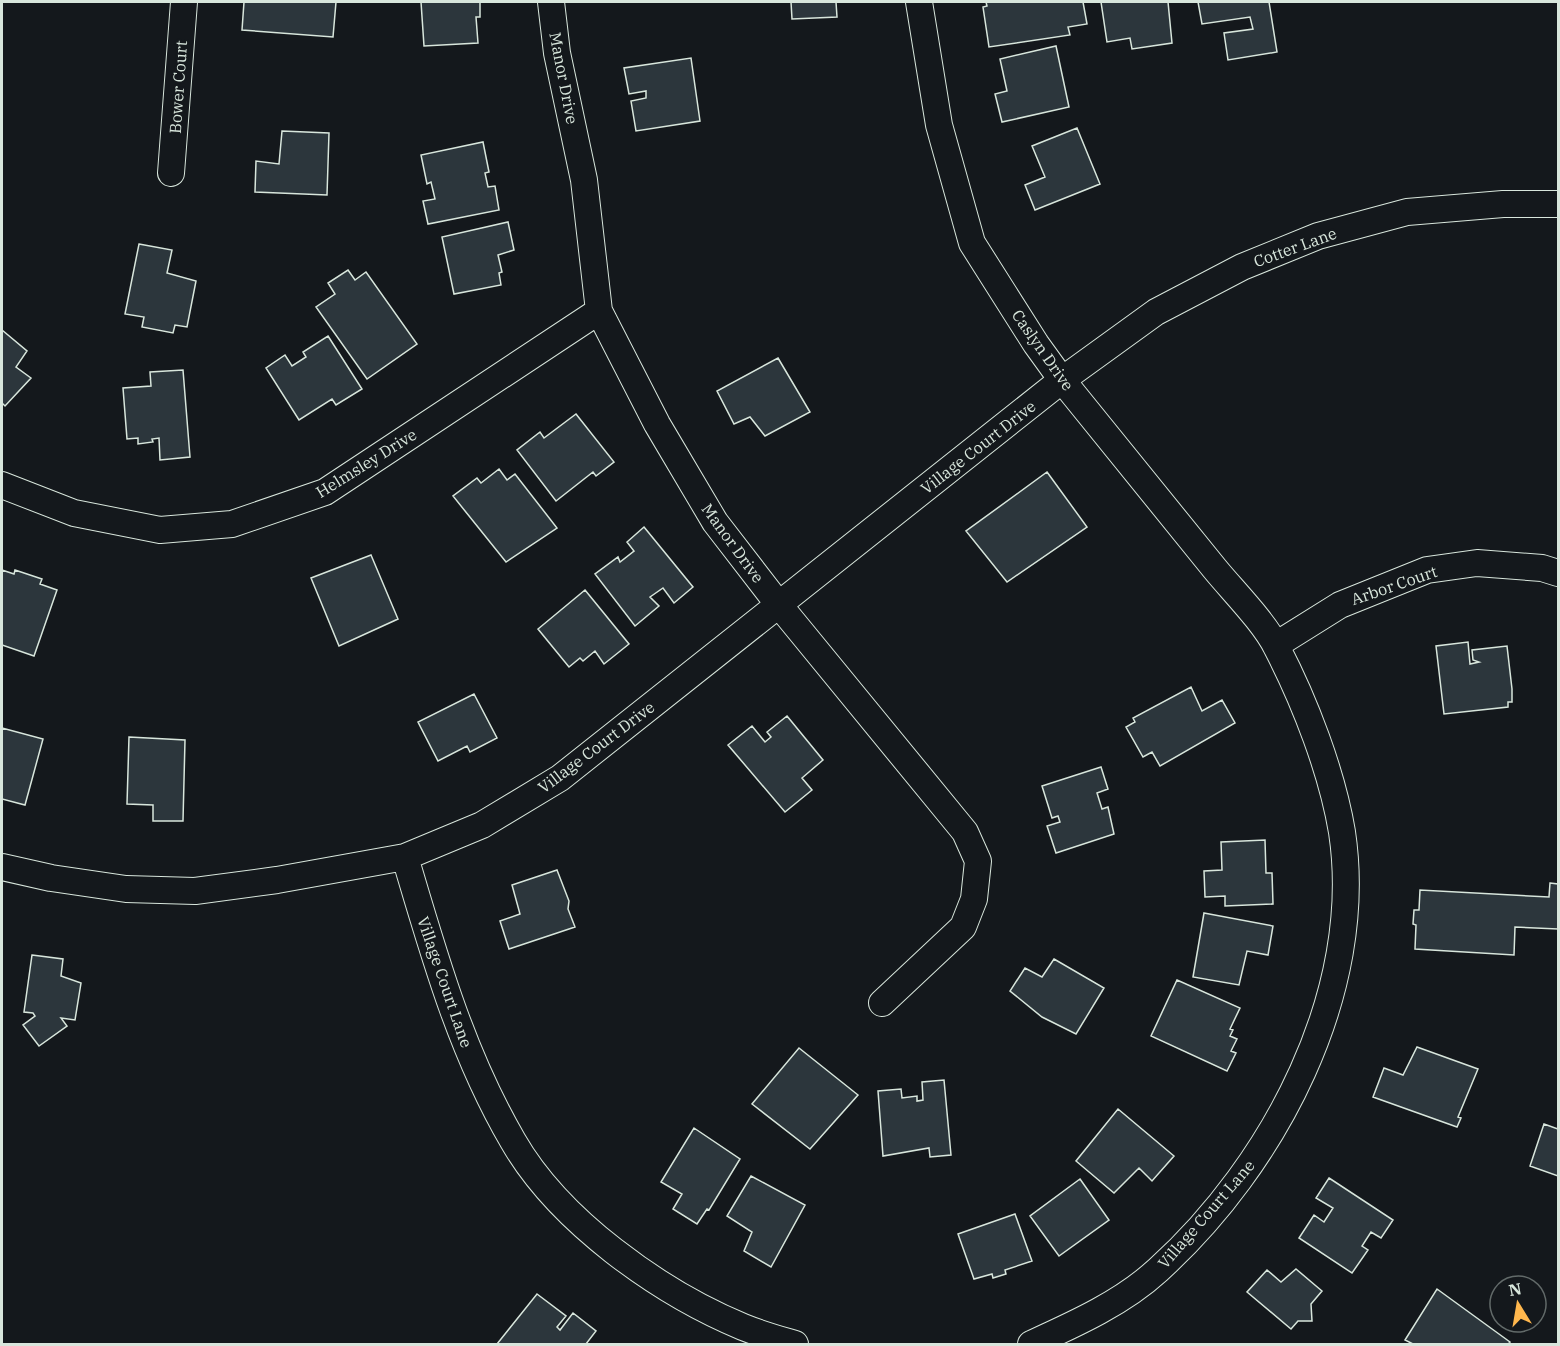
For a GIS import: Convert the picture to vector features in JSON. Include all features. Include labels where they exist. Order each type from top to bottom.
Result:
[{"type":"street","name":"Bower Court","points":[[171,173],[184,2]]},
{"type":"street","name":"Manor Drive","points":[[551,2],[556,53],[584,180],[599,311],[657,424],[715,522],[779,605],[965,832],[978,861],[974,899],[963,927],[882,1004]]},
{"type":"street","name":"Caslyn Drive","points":[[919,2],[939,125],[972,243],[1036,345],[1062,380],[1276,645]]},
{"type":"street","name":"Cotter Lane","points":[[1062,380],[1156,312],[1242,267],[1318,236],[1407,212],[1503,204],[1558,204]]},
{"type":"street","name":"Helmsley Drive","points":[[2,484],[74,513],[160,530],[232,524],[325,492],[599,311]]},
{"type":"street","name":"Village Court Drive","points":[[2,867],[51,878],[126,889],[195,891],[277,880],[405,857],[482,825],[560,778],[1062,380]]},
{"type":"street","name":"Arbor Court","points":[[1276,645],[1340,605],[1427,570],[1477,563],[1542,568],[1558,573]]},
{"type":"street","name":"Village Court Lane","points":[[1031,1344],[1094,1315],[1157,1271],[1208,1217],[1251,1165],[1286,1108],[1316,1038],[1336,965],[1345,904],[1342,833],[1326,764],[1276,645]]},
{"type":"street","name":"Village Court Lane","points":[[405,857],[444,990],[475,1067],[513,1142],[545,1186],[597,1237],[672,1291],[743,1327],[795,1344]]},
{"type":"building","points":[[244,2],[336,2],[333,37],[242,30]]},
{"type":"building","points":[[421,2],[480,2],[480,17],[476,17],[478,43],[424,46]]},
{"type":"building","points":[[791,2],[836,2],[837,17],[792,19]]},
{"type":"building","points":[[986,2],[1083,2],[1087,24],[1068,27],[1070,35],[989,47],[983,7],[987,6]]},
{"type":"building","points":[[1101,2],[1168,2],[1172,43],[1132,49],[1130,38],[1107,42]]},
{"type":"building","points":[[1198,2],[1269,2],[1277,52],[1228,60],[1224,33],[1253,29],[1250,17],[1202,24]]},
{"type":"building","points":[[1056,46],[1069,107],[1002,122],[995,94],[1007,91],[1000,59]]},
{"type":"building","points":[[691,58],[700,121],[636,131],[631,101],[646,98],[646,91],[629,94],[624,68]]},
{"type":"building","points":[[1077,128],[1100,184],[1035,210],[1025,185],[1045,177],[1032,146]]},
{"type":"building","points":[[282,131],[329,133],[327,195],[255,192],[256,161],[279,164]]},
{"type":"building","points":[[483,142],[489,172],[485,173],[488,187],[495,186],[499,210],[428,224],[423,201],[435,199],[431,182],[427,184],[421,155]]},
{"type":"building","points":[[508,222],[514,250],[498,255],[502,272],[499,273],[501,285],[454,294],[442,237]]},
{"type":"building","points":[[139,244],[172,250],[167,273],[196,281],[187,327],[175,325],[173,333],[142,327],[144,317],[125,314]]},
{"type":"building","points":[[348,270],[355,280],[366,272],[417,344],[367,379],[316,307],[335,294],[328,283]]},
{"type":"building","points":[[2,330],[27,351],[16,367],[31,378],[5,406],[2,403]]},
{"type":"building","points":[[328,336],[362,389],[336,405],[332,399],[299,420],[266,368],[285,355],[292,366],[306,357],[303,352]]},
{"type":"building","points":[[778,358],[810,412],[765,436],[750,417],[734,424],[717,391]]},
{"type":"building","points":[[183,370],[190,457],[160,460],[159,438],[152,439],[153,442],[138,444],[138,438],[127,439],[123,388],[151,386],[150,372]]},
{"type":"building","points":[[576,414],[614,462],[596,476],[593,472],[556,501],[517,450],[540,432],[544,438]]},
{"type":"building","points":[[499,469],[507,480],[515,474],[557,528],[506,562],[453,496],[477,478],[481,483]]},
{"type":"building","points":[[1047,472],[1087,527],[1007,582],[966,531]]},
{"type":"building","points":[[644,527],[693,587],[674,603],[663,588],[650,597],[659,606],[635,626],[595,574],[618,557],[620,562],[634,551],[627,542]]},
{"type":"building","points":[[371,555],[398,619],[339,646],[311,578]]},
{"type":"building","points":[[2,570],[14,574],[15,570],[42,579],[40,584],[57,590],[34,656],[2,645]]},
{"type":"building","points":[[585,590],[629,644],[604,664],[595,651],[583,661],[580,658],[569,667],[538,629]]},
{"type":"building","points":[[1468,642],[1470,664],[1479,662],[1473,660],[1472,650],[1507,646],[1512,689],[1512,702],[1508,702],[1508,707],[1444,714],[1436,646]]},
{"type":"building","points":[[1191,687],[1202,711],[1222,700],[1235,723],[1160,766],[1152,752],[1143,757],[1126,727],[1135,722],[1133,718]]},
{"type":"building","points":[[474,694],[497,738],[470,752],[467,746],[438,761],[418,722]]},
{"type":"building","points":[[787,716],[823,760],[802,778],[812,790],[785,812],[728,745],[752,726],[765,742],[771,737],[767,732]]},
{"type":"building","points":[[2,728],[43,739],[25,805],[2,799]]},
{"type":"building","points":[[129,737],[185,740],[183,821],[153,821],[153,805],[127,804]]},
{"type":"building","points":[[1101,767],[1108,789],[1097,793],[1102,809],[1108,807],[1114,834],[1056,853],[1047,826],[1060,822],[1058,816],[1052,818],[1042,786]]},
{"type":"building","points":[[1265,840],[1266,873],[1272,873],[1273,904],[1225,906],[1225,896],[1205,897],[1204,871],[1222,870],[1221,842]]},
{"type":"building","points":[[557,870],[569,901],[568,909],[575,927],[509,949],[500,921],[520,914],[512,885]]},
{"type":"building","points":[[1550,883],[1558,884],[1558,929],[1515,927],[1514,955],[1415,949],[1414,910],[1419,910],[1420,890],[1549,897]]},
{"type":"building","points":[[1204,913],[1273,926],[1268,955],[1247,951],[1239,985],[1193,977]]},
{"type":"building","points":[[32,955],[63,959],[61,976],[81,983],[75,1020],[61,1018],[67,1026],[39,1046],[23,1025],[35,1016],[33,1013],[24,1012]]},
{"type":"building","points":[[1054,959],[1104,988],[1076,1034],[1042,1017],[1010,991],[1025,968],[1042,977]]},
{"type":"building","points":[[1177,980],[1240,1008],[1230,1029],[1233,1030],[1230,1036],[1237,1039],[1231,1051],[1236,1053],[1227,1071],[1151,1036]]},
{"type":"building","points":[[1417,1047],[1478,1069],[1458,1117],[1461,1118],[1457,1127],[1373,1097],[1384,1068],[1403,1075]]},
{"type":"building","points":[[799,1048],[858,1095],[810,1149],[752,1104]]},
{"type":"building","points":[[944,1080],[951,1155],[930,1157],[929,1148],[883,1156],[878,1091],[901,1089],[902,1098],[917,1096],[917,1101],[923,1100],[922,1082]]},
{"type":"building","points":[[1118,1109],[1174,1156],[1152,1181],[1139,1168],[1114,1193],[1076,1161]]},
{"type":"building","points":[[1544,1124],[1558,1129],[1558,1176],[1530,1166]]},
{"type":"building","points":[[694,1128],[740,1159],[709,1210],[707,1209],[697,1224],[673,1209],[682,1194],[661,1182]]},
{"type":"building","points":[[751,1176],[805,1205],[771,1267],[744,1251],[752,1232],[727,1216]]},
{"type":"building","points":[[1329,1178],[1393,1220],[1381,1238],[1371,1232],[1362,1246],[1368,1250],[1352,1273],[1299,1238],[1314,1215],[1324,1222],[1333,1208],[1316,1198]]},
{"type":"building","points":[[1080,1179],[1109,1220],[1059,1256],[1030,1216]]},
{"type":"building","points":[[1015,1214],[1032,1261],[1005,1270],[1006,1274],[993,1278],[992,1274],[974,1279],[958,1234]]},
{"type":"building","points":[[1296,1269],[1322,1291],[1311,1304],[1312,1321],[1298,1321],[1291,1329],[1247,1292],[1267,1270],[1281,1282]]},
{"type":"building","points":[[1437,1289],[1488,1326],[1488,1334],[1499,1334],[1510,1342],[1508,1344],[1413,1344],[1405,1340]]},
{"type":"building","points":[[537,1294],[566,1316],[557,1327],[560,1330],[573,1313],[596,1331],[586,1344],[497,1344]]}]
